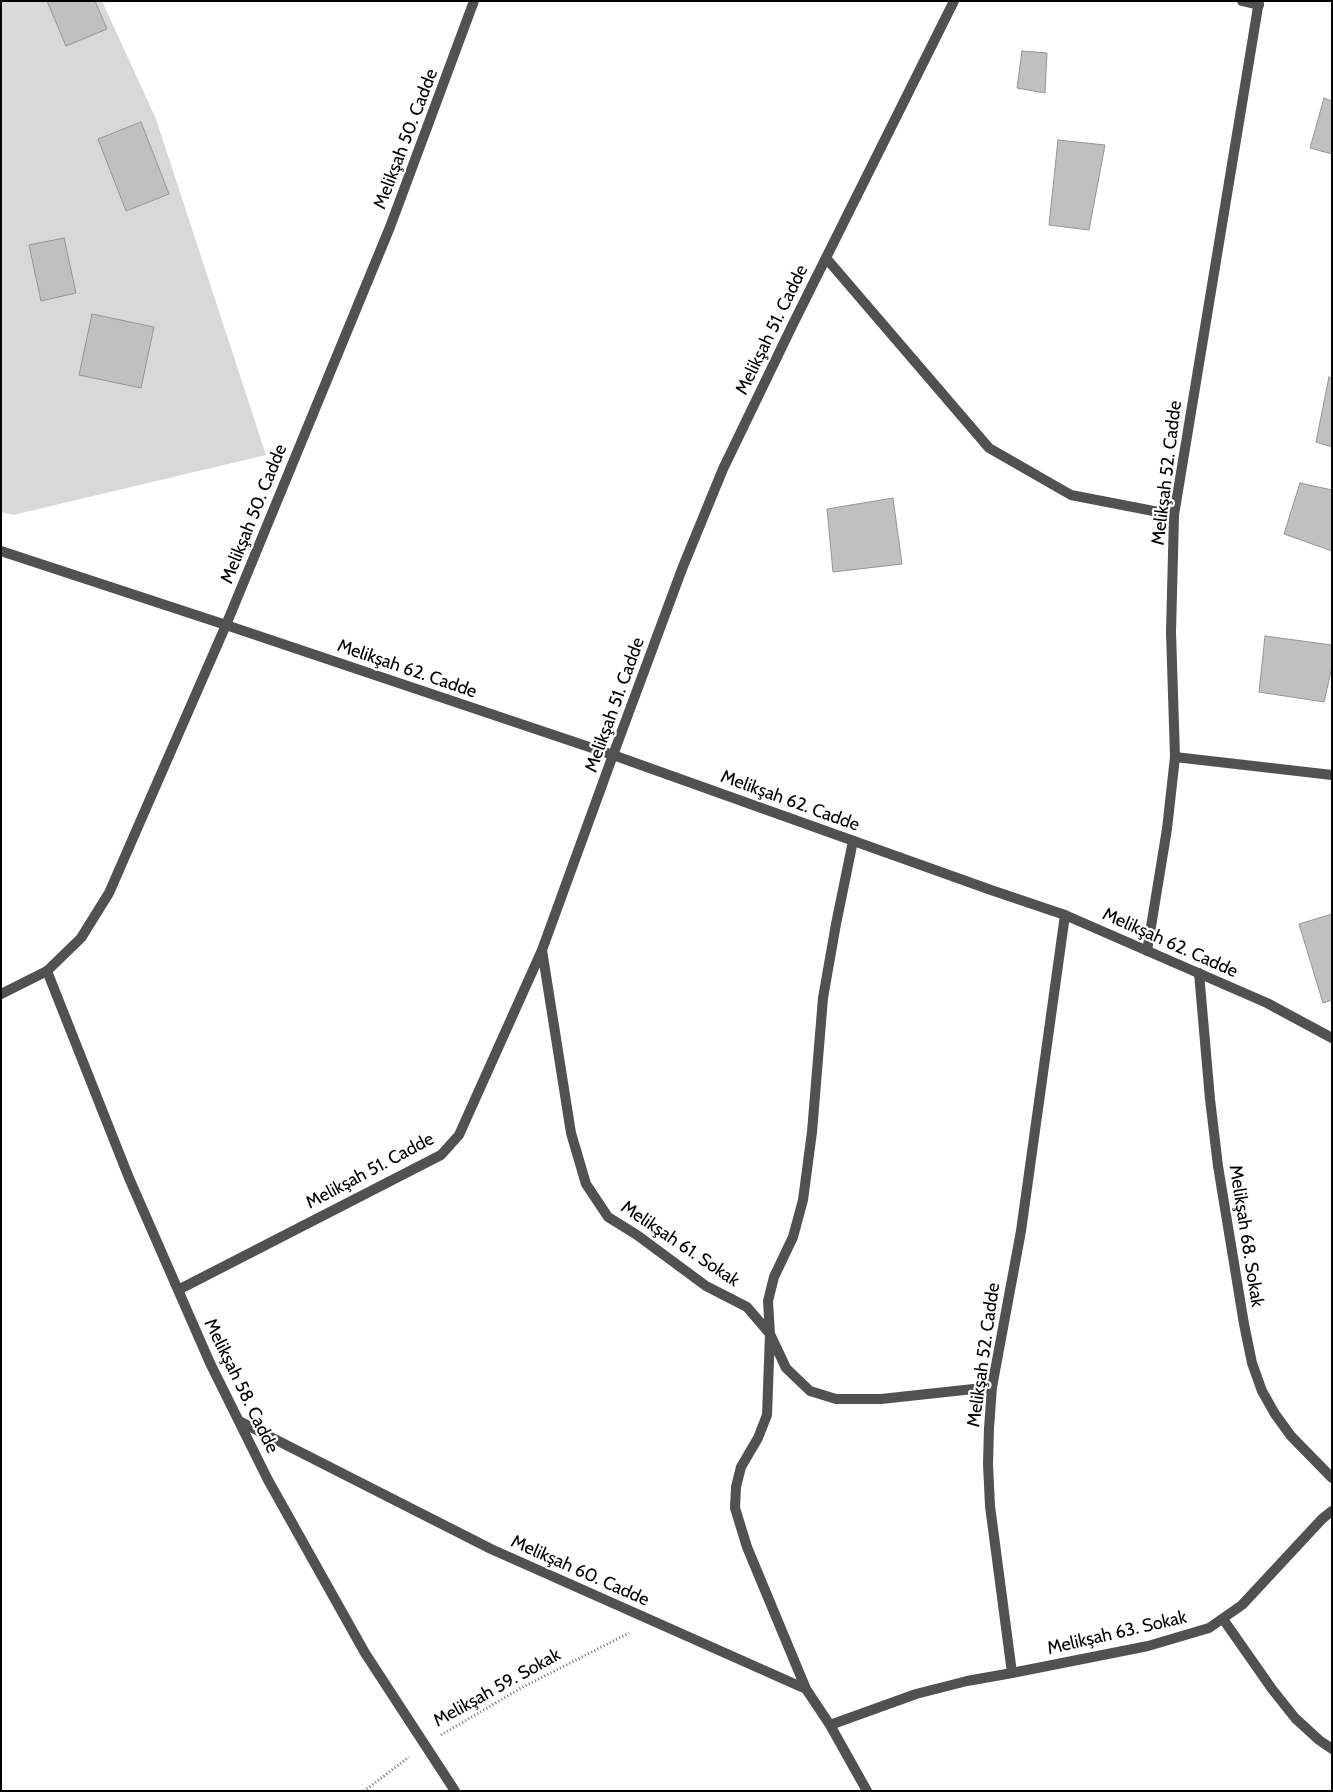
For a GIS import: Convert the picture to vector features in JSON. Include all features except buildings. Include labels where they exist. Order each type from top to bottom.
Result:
[{"type":"street","name":"Melikşah 50. Cadde","points":[[1,994],[47,971],[81,938],[109,893],[226,625],[390,227],[474,1]]},
{"type":"street","name":"Melikşah 51. Cadde","points":[[178,1290],[441,1155],[459,1135],[542,950],[682,569],[723,469],[954,1]]},
{"type":"street","points":[[1242,1],[1259,3]]},
{"type":"street","name":"Melikşah 52. Cadde","points":[[1147,952],[1167,829],[1174,757],[1171,632],[1174,515],[1259,3]]},
{"type":"street","points":[[826,258],[989,448],[1072,495],[1174,515]]},
{"type":"street","name":"Melikşah 62. Cadde","points":[[1,551],[613,755],[1065,915],[1267,1004],[1332,1038]]},
{"type":"street","points":[[1174,757],[1332,775]]},
{"type":"street","points":[[853,840],[823,998],[812,1132],[803,1200],[793,1237],[774,1277],[768,1301],[770,1334],[767,1415],[758,1438],[741,1467],[736,1487],[735,1508],[747,1547],[806,1689],[830,1725],[868,1791]]},
{"type":"street","name":"Melikşah 52. Cadde","points":[[1012,1673],[990,1506],[989,1428],[992,1387],[1021,1231],[1065,915]]},
{"type":"street","name":"Melikşah 61. Sokak","points":[[542,950],[571,1134],[586,1184],[608,1217],[637,1235],[706,1286],[747,1307],[770,1334],[786,1368],[810,1391],[836,1399],[881,1399],[992,1387]]},
{"type":"street","name":"Melikşah 58. Cadde","points":[[47,971],[128,1178],[210,1363],[268,1480],[365,1653],[455,1791]]},
{"type":"street","name":"Melikşah 68. Sokak","points":[[1199,973],[1218,1166],[1252,1363],[1262,1391],[1275,1414],[1291,1436],[1332,1478]]},
{"type":"street","name":"Melikşah 60. Cadde","points":[[239,1421],[491,1549],[806,1689]]},
{"type":"street","name":"Melikşah 63. Sokak","points":[[1012,1673],[1148,1646],[1209,1628],[1242,1605],[1322,1519],[1332,1511]]},
{"type":"street","points":[[1224,1619],[1272,1689],[1295,1718],[1332,1749]]},
{"type":"street","points":[[830,1725],[916,1694],[967,1681],[1012,1673]]},
{"type":"path","name":"Melikşah 59. Sokak","points":[[364,1791],[424,1746],[521,1688],[652,1622]]},
{"type":"shaded area","points":[[1,1],[102,1],[156,119],[266,455],[13,515],[1,512]]}]
